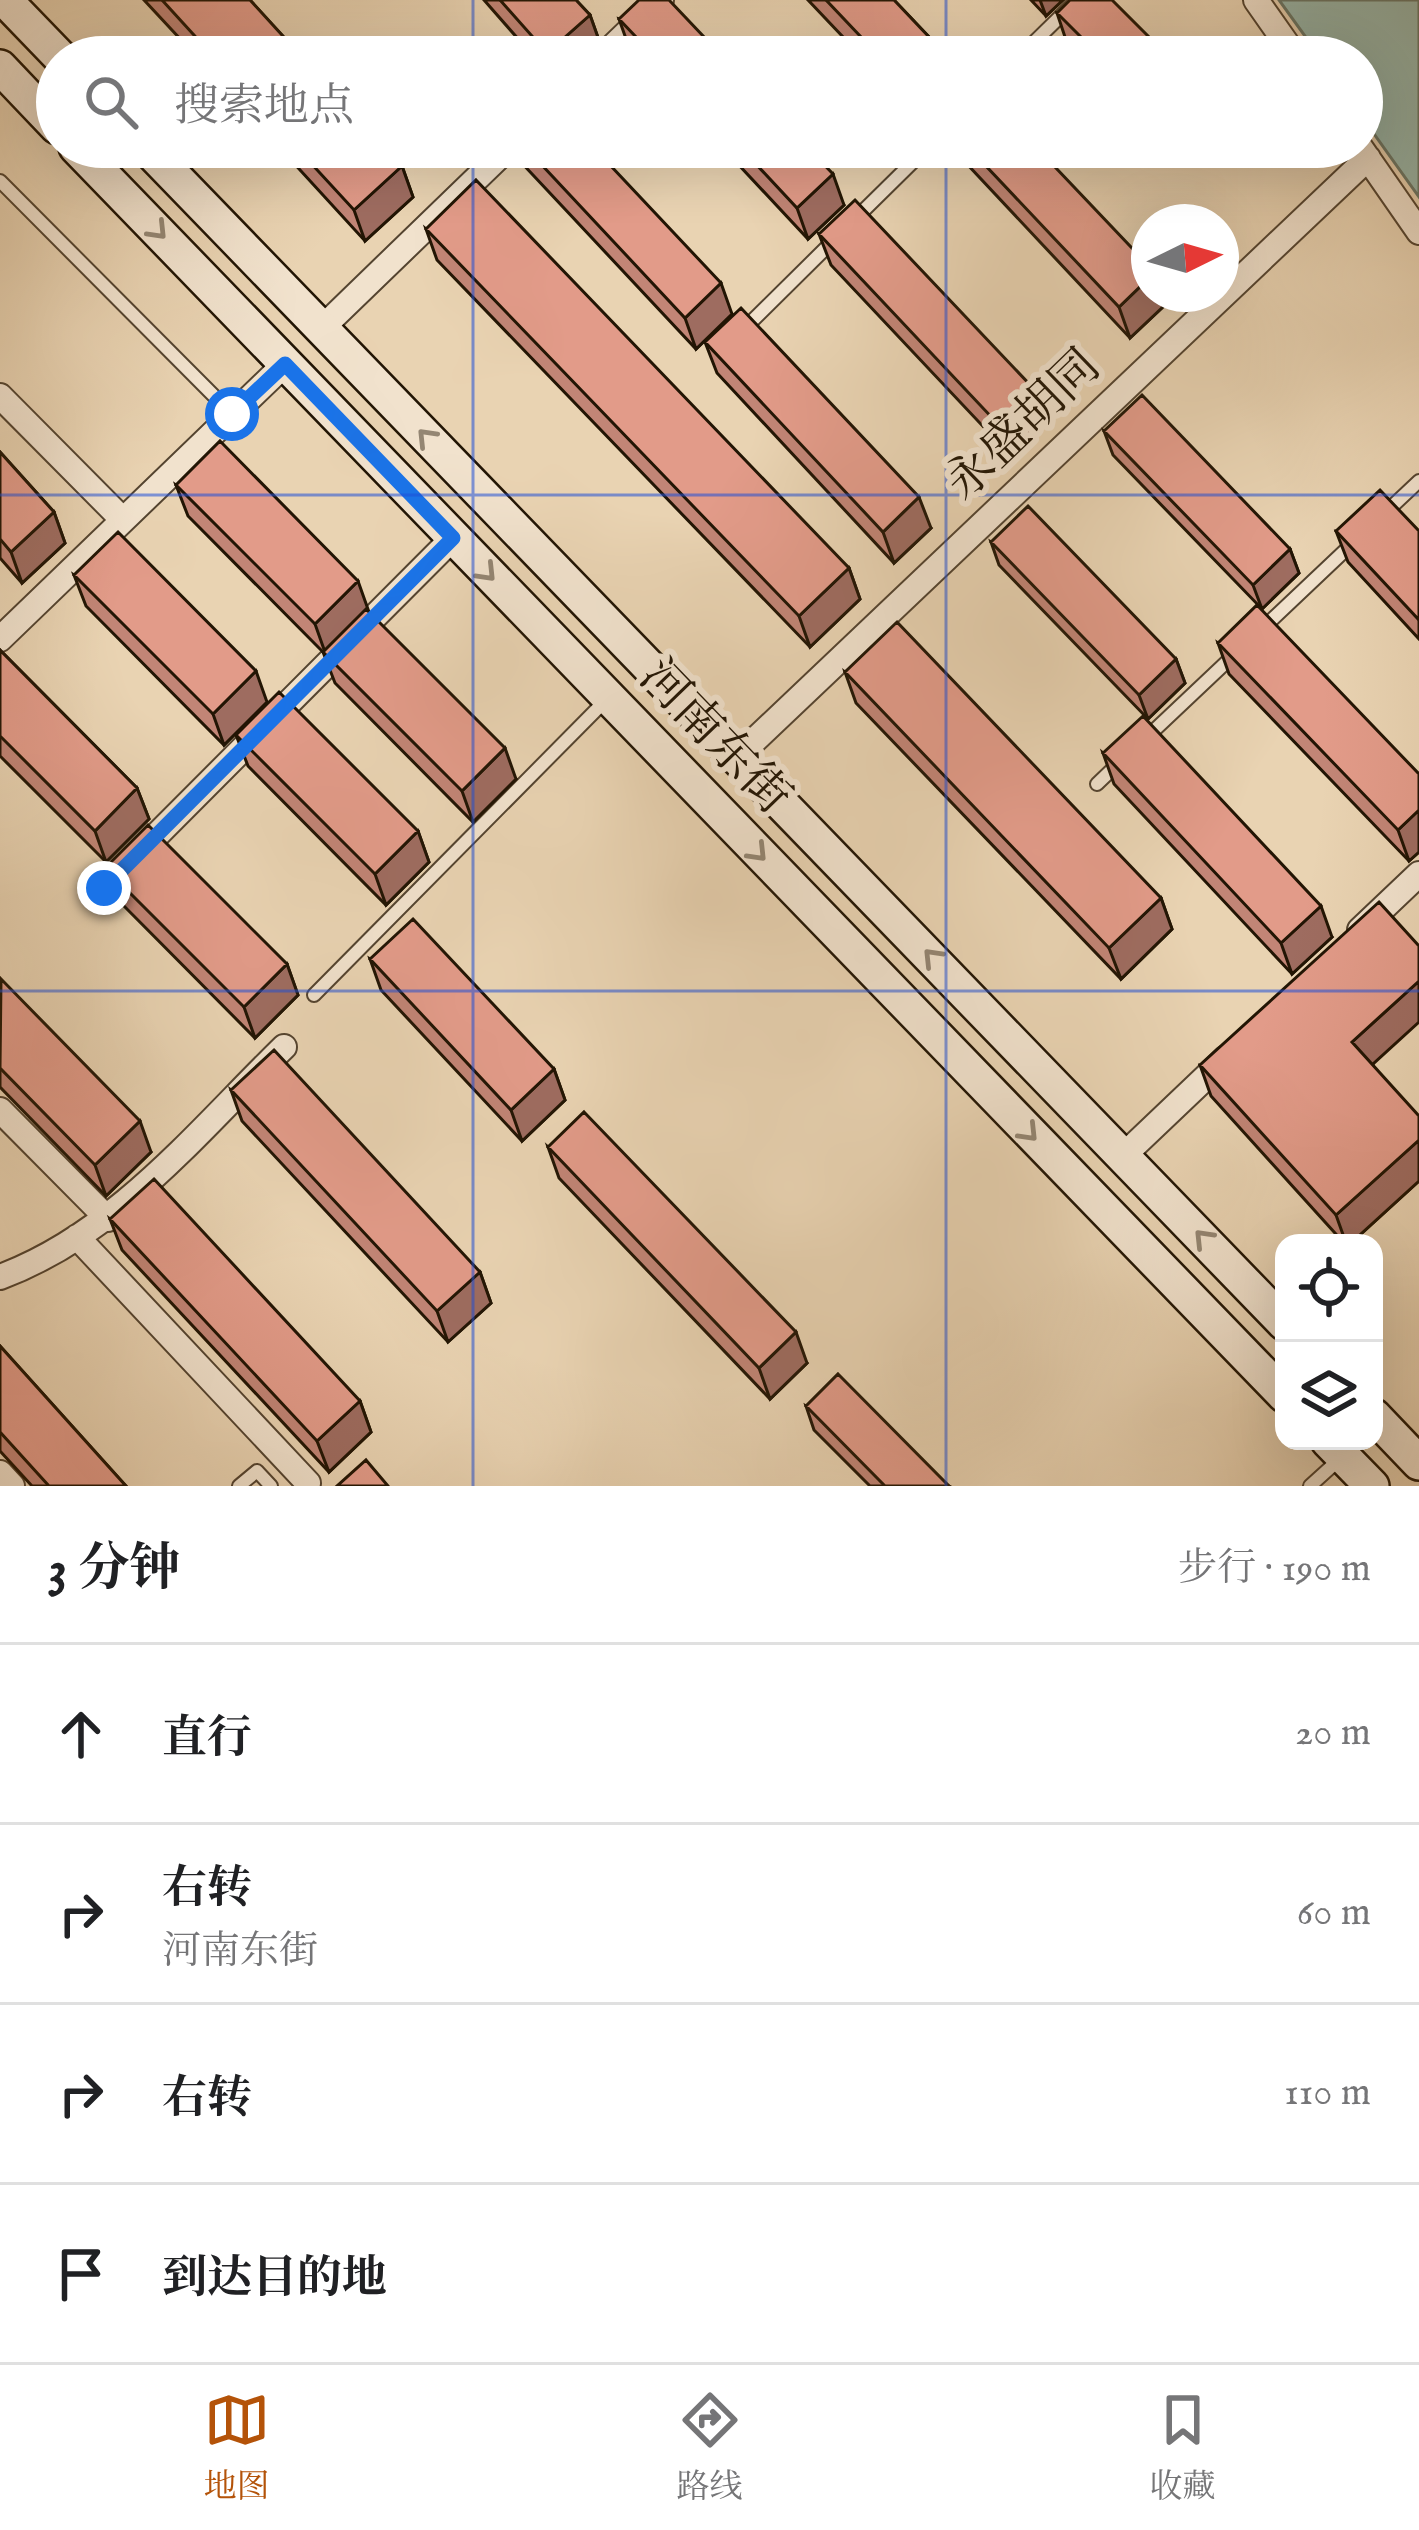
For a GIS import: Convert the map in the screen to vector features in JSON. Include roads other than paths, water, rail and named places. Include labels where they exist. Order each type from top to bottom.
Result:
[{"type":"main road","points":[[5,0],[40,36]]},
{"type":"main road","points":[[0,67],[36,105]]},
{"type":"main road","name":"河南东街","points":[[96,168],[1275,1386]]},
{"type":"main road","name":"河南东街","points":[[166,168],[1275,1314]]},
{"type":"main road","points":[[1383,1425],[1419,1463]]},
{"type":"main road","points":[[1337,1450],[1372,1486]]},
{"type":"street","points":[[624,36],[662,0]]},
{"type":"street","points":[[1256,0],[1281,36]]},
{"type":"street","points":[[321,329],[487,168]]},
{"type":"street","name":"永盛胡同","points":[[738,756],[1347,168]]},
{"type":"street","points":[[1375,168],[1419,232]]},
{"type":"street","points":[[0,638],[285,364]]},
{"type":"street","points":[[0,396],[123,520]]},
{"type":"street","points":[[104,888],[453,538]]},
{"type":"street","points":[[1337,952],[1419,874]]},
{"type":"street","points":[[1124,1156],[1238,1046]]},
{"type":"street","points":[[0,1276],[108,1219],[284,1047]]},
{"type":"street","points":[[0,1110],[108,1219]]},
{"type":"street","points":[[77,1237],[308,1484]]},
{"type":"street","points":[[0,1473],[12,1486]]},
{"type":"lane","points":[[1040,36],[1077,0]]},
{"type":"lane","points":[[725,347],[907,168]]},
{"type":"lane","points":[[0,181],[232,414]]},
{"type":"lane","points":[[1097,784],[1419,481]]},
{"type":"lane","points":[[314,995],[608,698]]},
{"type":"lane","points":[[1310,1486],[1334,1450]]},
{"type":"lane","points":[[239,1486],[257,1471],[272,1486]]},
{"type":"water","points":[[1279,0],[1419,0],[1419,197],[1383,146],[1383,36],[1305,36]]}]
